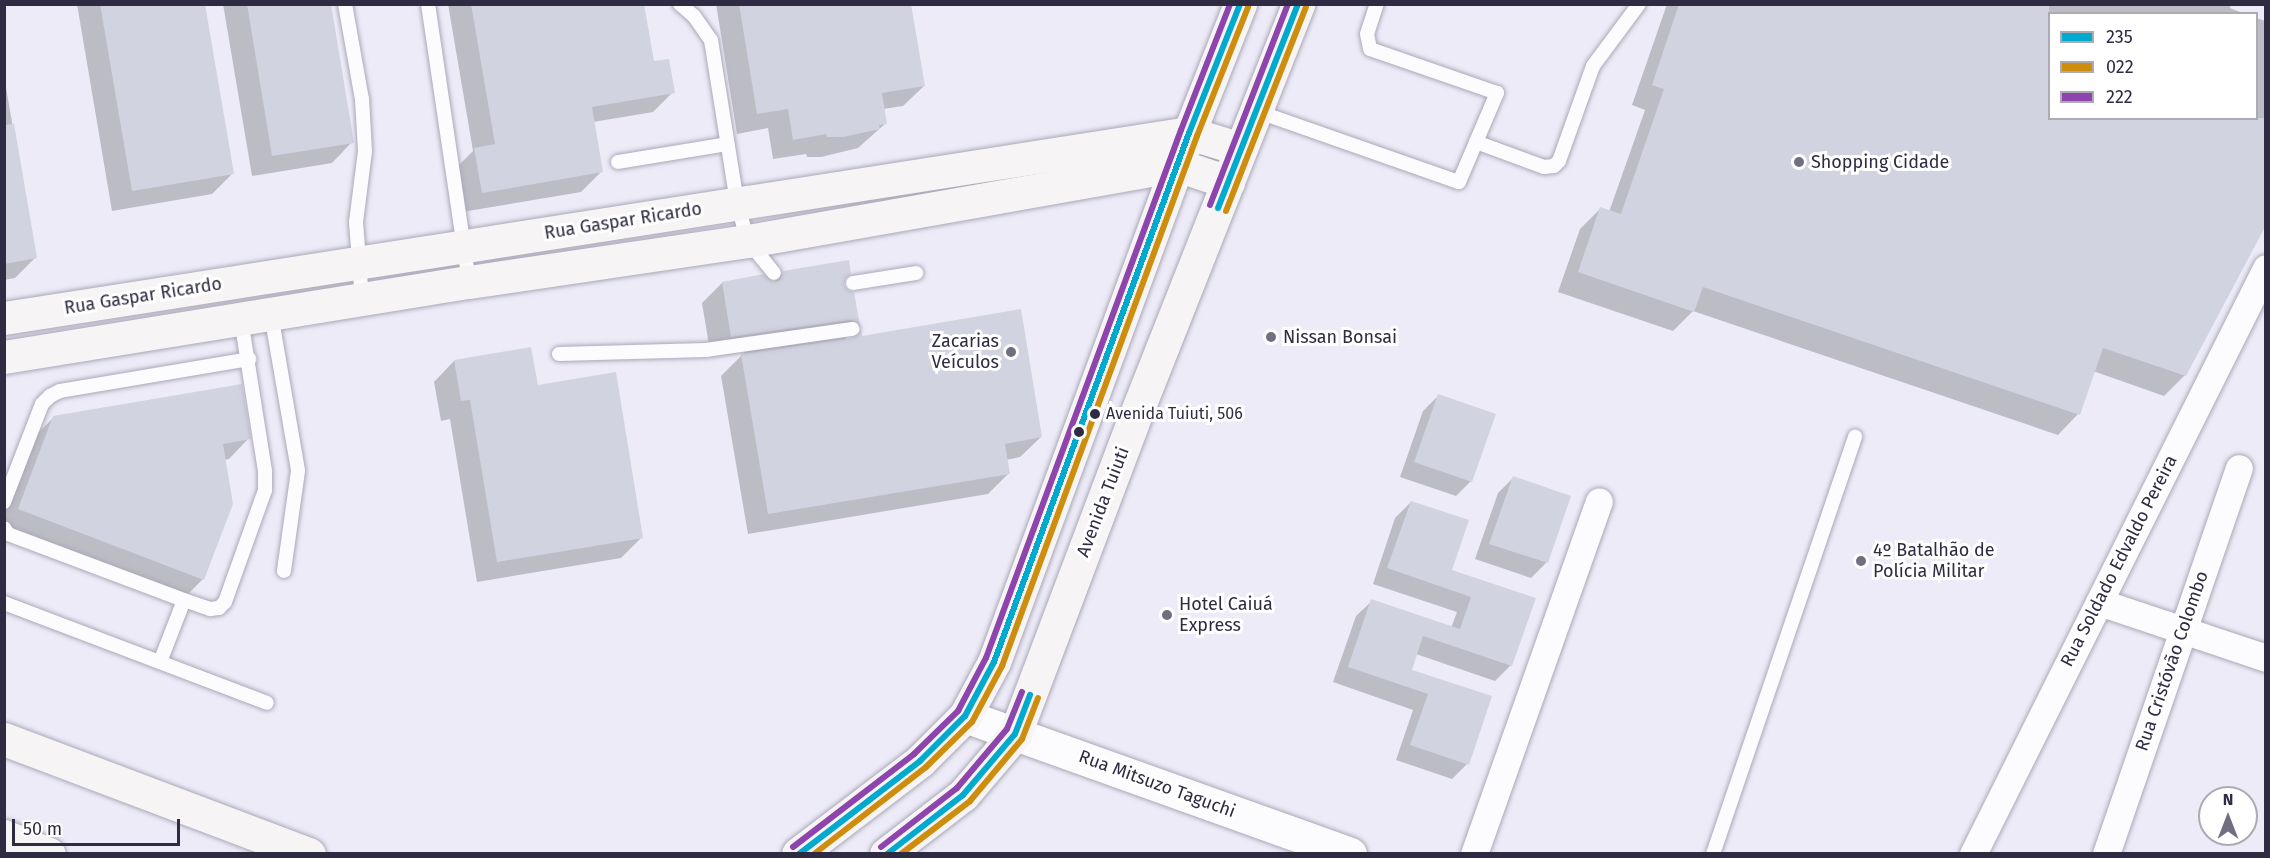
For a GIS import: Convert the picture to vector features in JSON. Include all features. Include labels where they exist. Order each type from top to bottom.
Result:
[{"type":"main road","points":[[800,853],[920,761],[965,716],[994,662],[1177,165],[1240,4]]},
{"type":"main road","name":"Avenida Tuiuti","points":[[886,854],[963,795],[1015,734],[1132,424],[1298,4]]},
{"type":"main road","name":"Rua Gaspar Ricardo","points":[[4,318],[66,325],[256,316],[748,241],[1102,162],[1189,133],[1240,149]]},
{"type":"main road","name":"Rua Gaspar Ricardo","points":[[4,357],[66,325],[358,261],[737,203],[1102,162],[1177,165],[1228,182]]},
{"type":"main road","points":[[4,739],[309,854]]},
{"type":"main road","points":[[4,836],[50,854]]},
{"type":"street","name":"Rua Soldado Edvaldo Pereira","points":[[1973,854],[2265,268]]},
{"type":"street","name":"Rua Cristóvão Colombo","points":[[2106,854],[2181,630],[2239,468]]},
{"type":"street","points":[[1474,854],[1599,501]]},
{"type":"street","points":[[2098,602],[2265,658]]},
{"type":"street","name":"Rua Mitsuzo Taguchi","points":[[965,716],[1350,854]]},
{"type":"lane","points":[[345,4],[362,99],[365,150],[357,222],[362,300]]},
{"type":"lane","points":[[428,4],[469,282]]},
{"type":"lane","points":[[680,4],[694,16],[711,40],[737,203],[748,241],[774,273]]},
{"type":"lane","points":[[1256,111],[1460,182],[1497,93],[1370,49],[1367,34],[1377,4]]},
{"type":"lane","points":[[1476,142],[1544,167],[1554,166],[1559,161],[1593,66],[1631,18],[1639,4]]},
{"type":"lane","points":[[618,162],[728,144]]},
{"type":"lane","points":[[853,283],[916,273]]},
{"type":"lane","points":[[4,528],[8,534],[184,600],[210,609],[219,608],[225,602],[265,490],[265,471],[249,359],[256,316]]},
{"type":"lane","points":[[256,316],[298,471],[284,570]]},
{"type":"lane","points":[[558,354],[706,350],[790,333],[852,329]]},
{"type":"lane","points":[[4,501],[42,404],[50,396],[60,391],[249,359]]},
{"type":"lane","points":[[1713,854],[1855,436]]},
{"type":"lane","points":[[160,662],[184,600]]},
{"type":"lane","points":[[4,603],[267,703]]},
{"type":"building","points":[[100,4],[205,4],[234,174],[132,191]]},
{"type":"building","points":[[247,4],[331,4],[354,143],[272,156]]},
{"type":"building","points":[[471,4],[644,4],[654,61],[669,59],[675,93],[592,107],[603,172],[482,193],[474,148],[495,144]]},
{"type":"building","points":[[739,4],[911,4],[925,86],[882,93],[887,124],[879,125],[880,129],[843,137],[827,137],[826,134],[793,140],[788,109],[757,114]]},
{"type":"building","points":[[1679,4],[2049,4],[2048,120],[2258,120],[2258,118],[2265,118],[2265,227],[2186,376],[2103,348],[2080,415],[1703,287],[1694,312],[1578,272],[1600,207],[1621,214],[1664,89],[1652,85]]},
{"type":"building","points":[[14,124],[37,258],[4,264],[4,125]]},
{"type":"building","points":[[849,260],[851,274],[845,279],[844,285],[849,291],[854,292],[860,326],[851,320],[731,337],[722,282],[764,274],[775,282],[780,280],[783,271]]},
{"type":"building","points":[[1021,309],[1042,437],[1005,444],[1010,474],[768,514],[741,354],[853,338],[861,330],[862,336]]},
{"type":"building","points":[[531,347],[538,385],[616,372],[643,538],[497,562],[470,400],[461,401],[454,360]]},
{"type":"building","points":[[242,384],[251,439],[223,444],[233,504],[204,580],[18,509],[53,416]]},
{"type":"building","points":[[1438,394],[1496,414],[1472,482],[1414,462]]},
{"type":"building","points":[[1513,476],[1571,496],[1548,563],[1489,544]]},
{"type":"building","points":[[1411,501],[1469,520],[1452,570],[1536,598],[1512,666],[1423,636],[1412,670],[1492,696],[1469,765],[1410,745],[1428,694],[1348,667],[1371,599],[1460,629],[1471,597],[1387,568]]},
{"type":"transit line","name":"222","points":[[793,847],[914,754],[958,711],[986,658],[1181,130],[1230,4]]},
{"type":"transit line","name":"235","points":[[799,854],[920,761],[965,716],[994,662],[1189,133],[1240,4]]},
{"type":"transit line","name":"222","points":[[1210,205],[1288,4]]},
{"type":"transit line","name":"235","points":[[1218,208],[1298,4]]},
{"type":"transit line","name":"022","points":[[814,854],[926,767],[972,722],[1002,666],[1197,136],[1248,7]]},
{"type":"transit line","name":"022","points":[[1226,211],[1306,7]]},
{"type":"transit line","name":"222","points":[[881,847],[957,788],[1007,729],[1022,692]]},
{"type":"transit line","name":"235","points":[[887,854],[963,795],[1015,734],[1030,695]]},
{"type":"transit line","name":"022","points":[[901,854],[970,801],[1022,739],[1038,698]]},
{"type":"place","name":"Shopping Cidade","points":[[1799,162]]},
{"type":"place","name":"Nissan Bonsai","points":[[1271,337]]},
{"type":"place","name":"Zacarias Veículos","points":[[1011,352]]},
{"type":"place","name":"Avenida Tuiuti, 506","points":[[1095,414]]},
{"type":"place","name":"4º Batalhão de Polícia Militar","points":[[1861,561]]},
{"type":"place","name":"Hotel Caiuá Express","points":[[1167,615]]}]
